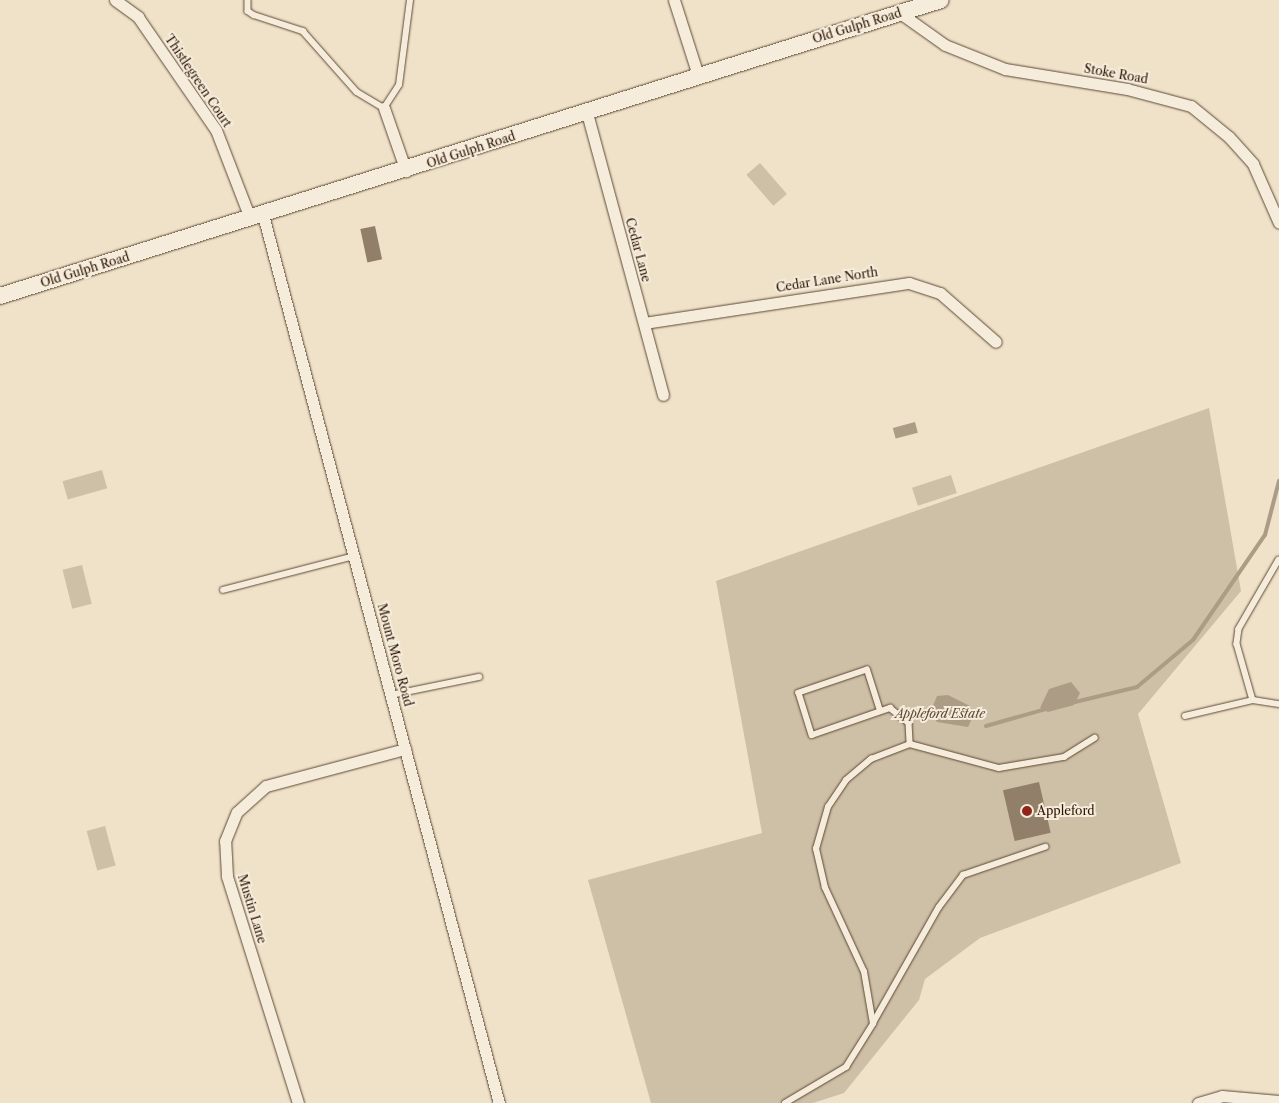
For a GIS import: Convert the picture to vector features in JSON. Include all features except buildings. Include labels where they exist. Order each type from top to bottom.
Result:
[{"type":"street","name":"Thistlegreen Court","points":[[115,0],[138,16],[216,130],[256,216]]},
{"type":"street","points":[[674,0],[698,75]]},
{"type":"street","name":"Old Gulph Road","points":[[0,296],[406,171],[698,75],[941,0]]},
{"type":"street","name":"Stoke Road","points":[[900,13],[945,45],[1005,69],[1127,88],[1191,106],[1224,132],[1253,164],[1279,223]]},
{"type":"street","points":[[384,108],[406,171]]},
{"type":"street","name":"Cedar Lane","points":[[587,113],[663,395]]},
{"type":"street","name":"Mount Moro Road","points":[[256,216],[354,556],[499,1103]]},
{"type":"street","name":"Cedar Lane North","points":[[644,323],[909,284],[940,293],[996,342]]},
{"type":"street","name":"Mustin Lane","points":[[298,1103],[227,876],[225,841],[237,812],[266,786],[405,749]]},
{"type":"street","points":[[1198,1103],[1222,1096],[1279,1101]]},
{"type":"lane","points":[[248,0],[248,12],[303,31],[357,92],[384,108],[399,85],[410,0]]},
{"type":"lane","points":[[223,590],[354,556]]},
{"type":"lane","points":[[1253,700],[1242,672],[1239,629],[1279,560]]},
{"type":"lane","points":[[880,711],[867,670],[799,693],[812,735],[890,708],[909,723],[910,744]]},
{"type":"lane","points":[[391,695],[480,677]]},
{"type":"lane","points":[[1185,716],[1253,700],[1279,704]]},
{"type":"lane","points":[[873,1024],[864,972],[825,888],[818,834],[846,780],[871,759],[910,744],[999,768],[1064,757],[1094,738]]},
{"type":"lane","points":[[785,1103],[846,1067],[873,1024],[939,907],[963,875],[1045,847]]},
{"type":"green space","points":[[760,163],[787,194],[773,206],[746,175]]},
{"type":"green space","name":"Appleford Estate","points":[[1209,408],[1241,591],[1138,714],[1181,863],[980,938],[925,979],[919,1000],[844,1093],[813,1103],[651,1103],[588,880],[762,833],[716,581]]},
{"type":"green space","points":[[102,470],[107,488],[68,500],[63,481]]},
{"type":"green space","points":[[951,475],[957,493],[918,506],[912,488]]},
{"type":"green space","points":[[82,565],[92,604],[72,609],[63,570]]},
{"type":"green space","points":[[105,826],[116,866],[97,871],[87,831]]},
{"type":"shaded area","points":[[915,422],[918,433],[896,439],[893,428]]},
{"type":"shaded area","points":[[1071,682],[1080,693],[1074,705],[1048,712],[1040,708],[1049,689]]},
{"type":"shaded area","points":[[948,695],[970,706],[974,714],[968,727],[937,722],[930,713],[937,696]]},
{"type":"waterway","points":[[1075,702],[1137,687],[1193,640],[1265,535],[1279,481]]},
{"type":"waterway","points":[[986,726],[1046,709]]},
{"type":"place","name":"Appleford","points":[[1027,811]]}]
